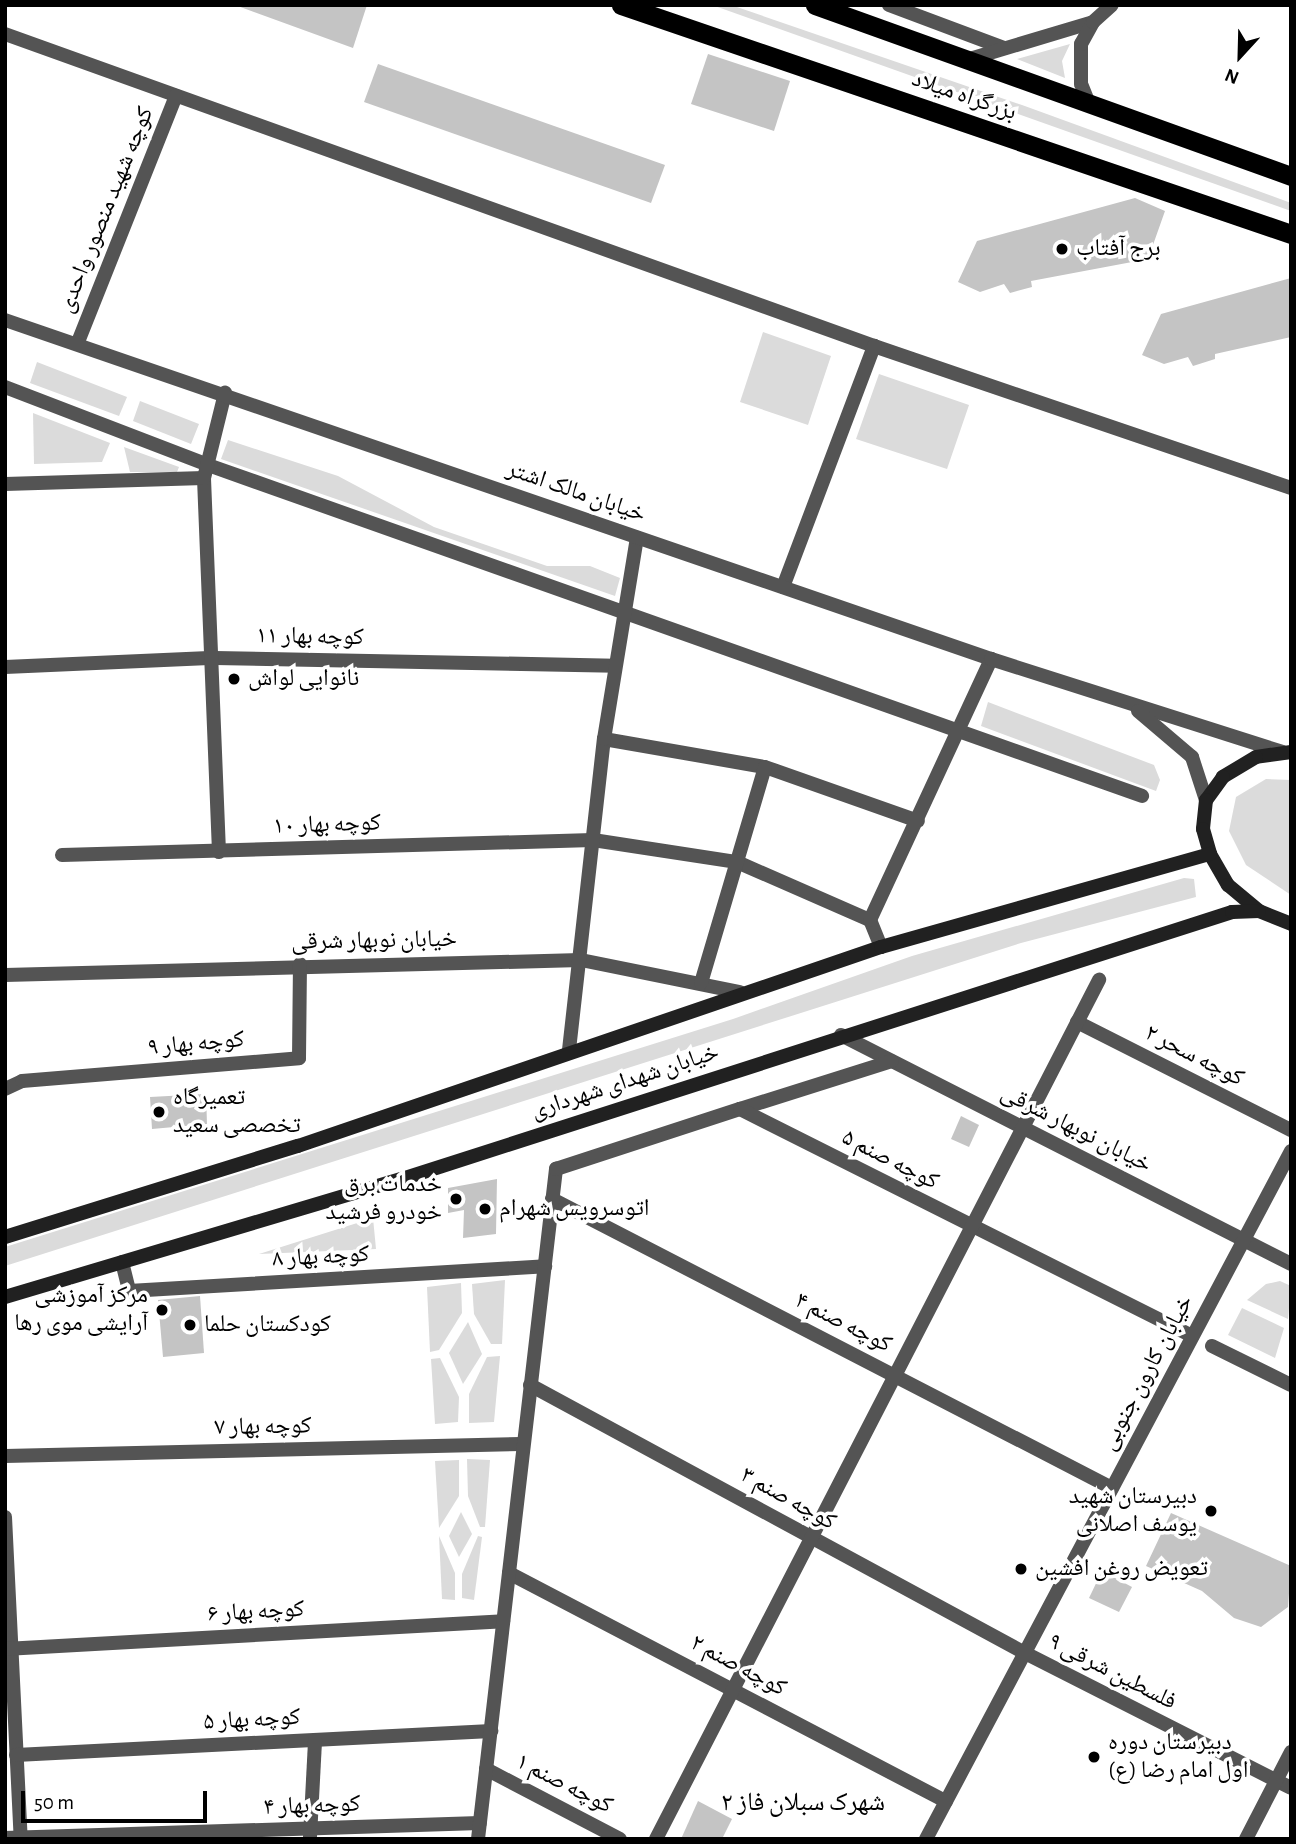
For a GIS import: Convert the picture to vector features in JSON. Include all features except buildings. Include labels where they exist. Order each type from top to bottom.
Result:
[{"type":"highway","name":"بزرگراه میلاد","points":[[621,5],[1291,234]]},
{"type":"highway","name":"بزرگراه میلاد","points":[[815,5],[973,58],[1291,176]]},
{"type":"main road","points":[[1287,752],[1238,766],[1206,800],[1203,829],[1210,854],[1228,884],[1259,911],[1291,924]]},
{"type":"main road","name":"خیابان شهدای شهرداری","points":[[5,1237],[298,1146],[740,992],[881,947],[1210,854]]},
{"type":"main road","name":"خیابان شهدای شهرداری","points":[[5,1297],[402,1179],[841,1035],[1232,912],[1259,911]]},
{"type":"street","points":[[889,5],[1004,48]]},
{"type":"street","points":[[973,58],[1093,22],[1112,5]]},
{"type":"street","points":[[1088,101],[1079,61],[1093,22]]},
{"type":"street","points":[[5,34],[874,346],[1291,488]]},
{"type":"street","name":"کوچه شهید منصور واحدی","points":[[78,342],[176,96]]},
{"type":"street","name":"خیابان مالک اشتر","points":[[5,320],[78,342],[991,659],[1131,706],[1287,752]]},
{"type":"street","points":[[783,587],[874,346]]},
{"type":"street","points":[[5,387],[206,471],[623,609],[1142,796]]},
{"type":"street","points":[[219,852],[215,658],[206,471],[225,393]]},
{"type":"street","points":[[5,484],[206,471]]},
{"type":"street","points":[[569,1051],[604,739],[623,609],[637,538]]},
{"type":"street","name":"کوچه بهار ۱۱","points":[[5,667],[215,658],[615,666]]},
{"type":"street","points":[[881,947],[870,920],[962,730],[991,659]]},
{"type":"street","name":"خیابان مالک اشتر","points":[[1131,706],[1192,757],[1206,800]]},
{"type":"street","points":[[604,739],[765,767],[918,821]]},
{"type":"street","points":[[701,983],[765,767]]},
{"type":"street","name":"کوچه بهار ۱۰","points":[[62,855],[593,840],[737,862],[870,920]]},
{"type":"street","name":"خیابان نوبهار شرقی","points":[[5,975],[300,964],[581,960],[740,992]]},
{"type":"street","name":"کوچه بهار ۹","points":[[5,1089],[22,1081],[299,1058],[300,964]]},
{"type":"street","points":[[656,1839],[1099,980]]},
{"type":"street","name":"کوچه سحر ۲","points":[[1077,1022],[1291,1130]]},
{"type":"street","name":"خیابان نوبهار شرقی","points":[[841,1035],[1291,1264]]},
{"type":"street","points":[[478,1839],[521,1444],[556,1169],[892,1061]]},
{"type":"street","name":"کوچه صنم ۵","points":[[740,1110],[1192,1336]]},
{"type":"street","name":"خیابان کارون جنوبی","points":[[926,1839],[1291,1151]]},
{"type":"street","name":"کوچه صنم ۴","points":[[552,1199],[1112,1488]]},
{"type":"street","name":"کوچه بهار ۸","points":[[122,1262],[129,1291],[545,1266]]},
{"type":"street","points":[[1212,1346],[1291,1385]]},
{"type":"street","name":"کوچه صنم ۳","points":[[530,1385],[1025,1653]]},
{"type":"street","name":"کوچه بهار ۷","points":[[5,1456],[521,1444]]},
{"type":"street","points":[[5,1517],[8,1649],[20,1838]]},
{"type":"street","name":"کوچه صنم ۲","points":[[509,1573],[946,1801]]},
{"type":"street","name":"کوچه بهار ۶","points":[[8,1649],[503,1621]]},
{"type":"street","name":"فلسطین شرقی ۹","points":[[1025,1653],[1291,1788]]},
{"type":"street","name":"کوچه بهار ۵","points":[[16,1755],[491,1731]]},
{"type":"street","points":[[310,1834],[315,1740]]},
{"type":"street","points":[[1246,1839],[1291,1752]]},
{"type":"street","name":"کوچه صنم ۱","points":[[486,1769],[620,1839]]},
{"type":"street","name":"کوچه بهار ۴","points":[[5,1838],[310,1834],[480,1823]]},
{"type":"shaded area","points":[[712,5],[731,5],[1022,105],[1291,203],[1291,211]]},
{"type":"shaded area","points":[[1070,44],[1062,61],[1065,78],[1017,59]]},
{"type":"shaded area","points":[[763,332],[831,356],[808,425],[740,402]]},
{"type":"shaded area","points":[[37,362],[127,397],[119,416],[30,383]]},
{"type":"shaded area","points":[[879,374],[969,405],[947,469],[856,439]]},
{"type":"shaded area","points":[[140,401],[199,424],[191,444],[133,421]]},
{"type":"shaded area","points":[[33,413],[110,443],[102,462],[34,464]]},
{"type":"shaded area","points":[[228,440],[338,476],[434,527],[547,566],[590,566],[620,578],[615,596],[221,459]]},
{"type":"shaded area","points":[[124,447],[179,467],[177,472],[130,472]]},
{"type":"shaded area","points":[[988,702],[1154,765],[1160,780],[1156,791],[981,726]]},
{"type":"shaded area","points":[[1266,779],[1291,780],[1291,895],[1246,865],[1229,831],[1236,797]]},
{"type":"shaded area","points":[[1184,878],[1194,879],[1196,897],[1021,943],[5,1266],[5,1247],[733,1019],[912,956]]},
{"type":"shaded area","points":[[373,1218],[376,1249],[259,1254]]},
{"type":"shaded area","points":[[505,1280],[502,1344],[491,1344],[474,1314],[472,1284]]},
{"type":"shaded area","points":[[1280,1281],[1291,1286],[1288,1319],[1247,1300],[1266,1284]]},
{"type":"shaded area","points":[[461,1283],[462,1313],[439,1350],[430,1352],[427,1287]]},
{"type":"shaded area","points":[[1242,1308],[1284,1328],[1275,1358],[1228,1335]]},
{"type":"shaded area","points":[[468,1322],[482,1354],[463,1384],[449,1353]]},
{"type":"shaded area","points":[[500,1356],[494,1422],[469,1423],[469,1394],[487,1357]]},
{"type":"shaded area","points":[[440,1358],[459,1397],[458,1422],[435,1424],[431,1359]]},
{"type":"shaded area","points":[[467,1459],[490,1460],[485,1527],[480,1527],[468,1496]]},
{"type":"shaded area","points":[[459,1460],[459,1496],[439,1528],[435,1461]]},
{"type":"shaded area","points":[[461,1512],[472,1534],[459,1557],[449,1536]]},
{"type":"shaded area","points":[[439,1536],[455,1573],[455,1600],[442,1599]]},
{"type":"shaded area","points":[[478,1536],[482,1537],[474,1600],[462,1598],[462,1574]]},
{"type":"place","name":"برج آفتاب","points":[[1062,249]]},
{"type":"place","name":"نانوایی لواش","points":[[234,679]]},
{"type":"place","name":"تعمیرگاه تخصصی سعید","points":[[159,1112]]},
{"type":"place","name":"خدمات برق خودرو فرشید","points":[[456,1199]]},
{"type":"place","name":"اتوسرویس شهرام","points":[[485,1209]]},
{"type":"place","name":"مرکز آموزشی آرایشی موی رها","points":[[162,1310]]},
{"type":"place","name":"کودکستان حلما","points":[[190,1325]]},
{"type":"place","name":"دبیرستان شهید یوسف اصلانی","points":[[1211,1511]]},
{"type":"place","name":"تعویض روغن افشین","points":[[1021,1569]]},
{"type":"place","name":"دبیرستان دوره اول امام رضا (ع)","points":[[1094,1757]]},
{"type":"district","name":"شهرک سبلان فاز ۲","points":[[803,1803]]}]
